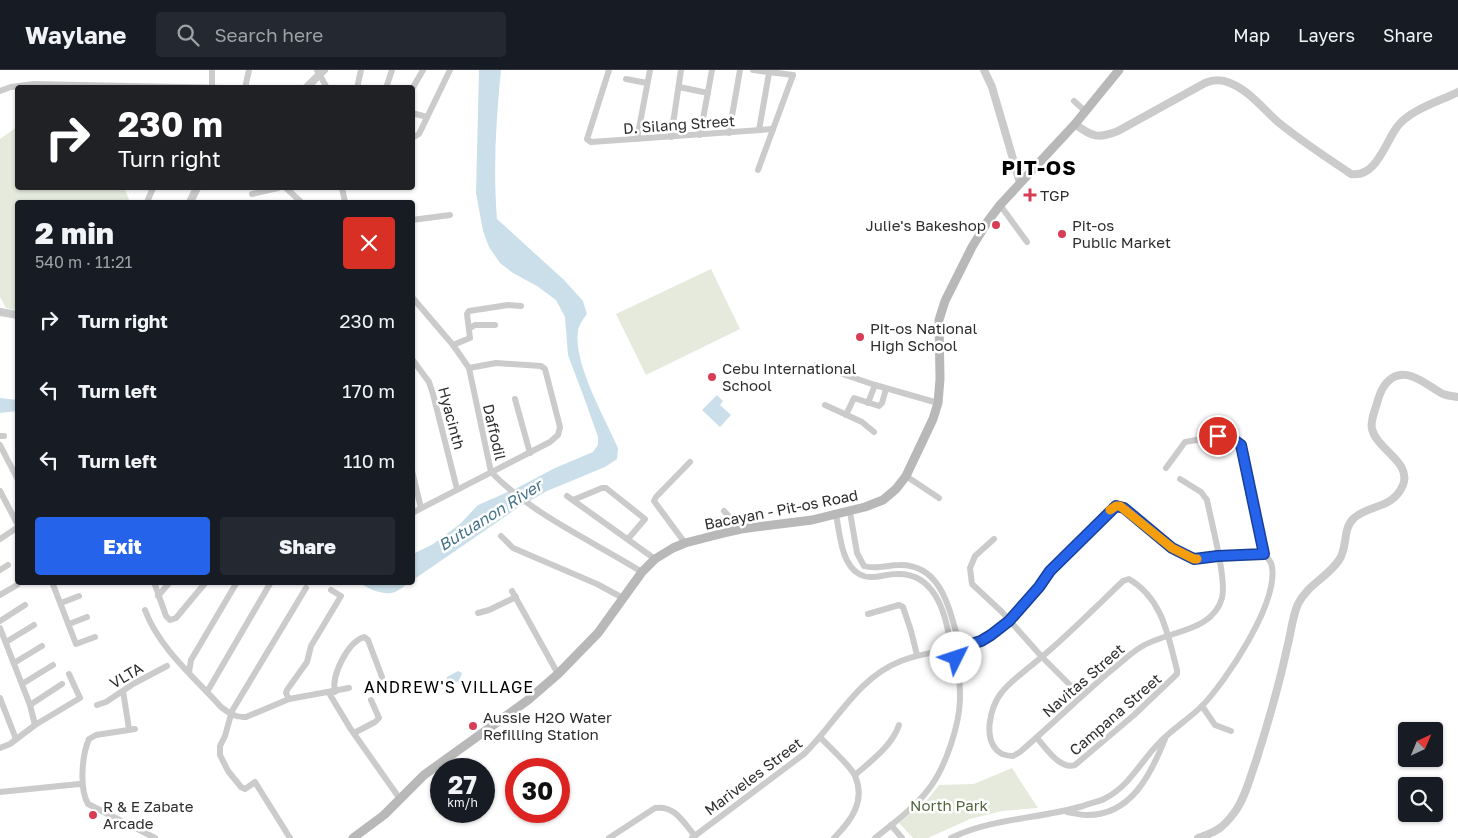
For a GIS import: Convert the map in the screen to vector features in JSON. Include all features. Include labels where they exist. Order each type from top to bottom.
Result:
[{"type":"main road","name":"Bacayan - Pit-os Road","points":[[353,838],[384,815],[424,775],[528,700],[558,674],[598,633],[642,572],[655,559],[685,543],[741,529],[786,524],[850,512],[883,500],[896,489],[906,476],[926,437],[938,403],[940,379],[939,320],[945,301],[972,247],[988,220],[1000,205],[1075,124],[1119,70]]},
{"type":"street","points":[[212,70],[212,85]]},
{"type":"street","points":[[246,85],[249,70]]},
{"type":"street","points":[[358,85],[361,70]]},
{"type":"street","points":[[387,85],[392,70]]},
{"type":"street","points":[[414,85],[423,70]]},
{"type":"street","points":[[415,136],[419,134],[450,70]]},
{"type":"street","name":"D. Silang Street","points":[[609,70],[587,139],[591,142],[773,129]]},
{"type":"street","points":[[637,139],[650,70]]},
{"type":"street","points":[[671,137],[681,70]]},
{"type":"street","points":[[700,135],[712,70]]},
{"type":"street","points":[[729,132],[740,70]]},
{"type":"street","points":[[753,70],[793,75]]},
{"type":"street","points":[[758,170],[793,75],[799,70]]},
{"type":"street","points":[[984,70],[992,87],[1020,183]]},
{"type":"street","points":[[309,85],[320,72],[326,85]]},
{"type":"street","points":[[759,130],[770,73]]},
{"type":"street","points":[[626,79],[647,83]]},
{"type":"street","points":[[1075,124],[1088,135],[1103,137],[1118,131],[1205,83],[1219,79],[1245,91],[1278,122],[1351,174],[1358,175],[1373,166],[1398,125],[1406,117],[1458,92]]},
{"type":"street","points":[[26,85],[64,85]]},
{"type":"street","points":[[0,91],[15,86]]},
{"type":"street","points":[[679,87],[708,93]]},
{"type":"street","points":[[1074,101],[1085,112]]},
{"type":"street","points":[[415,114],[427,117]]},
{"type":"street","points":[[252,194],[269,190]]},
{"type":"street","points":[[288,190],[299,200]]},
{"type":"street","points":[[1000,205],[1027,242]]},
{"type":"street","points":[[415,220],[450,215]]},
{"type":"street","name":"Daffodil","points":[[415,301],[453,345],[469,368],[492,472],[528,504],[556,523],[616,555],[642,572]]},
{"type":"street","points":[[453,345],[470,338],[467,314],[469,311],[508,305],[521,306]]},
{"type":"street","points":[[0,312],[15,314]]},
{"type":"street","points":[[470,328],[478,325],[495,325]]},
{"type":"street","name":"Hyacinth","points":[[415,363],[429,382],[457,489]]},
{"type":"street","points":[[415,511],[530,453],[550,442],[558,435],[560,428],[545,369],[541,366],[496,363],[469,368]]},
{"type":"street","points":[[816,365],[886,389],[938,403]]},
{"type":"street","points":[[1198,838],[1215,832],[1236,812],[1248,783],[1275,702],[1298,605],[1308,588],[1339,561],[1349,524],[1365,511],[1384,505],[1398,493],[1403,485],[1404,472],[1400,464],[1379,444],[1372,428],[1373,416],[1382,390],[1391,378],[1406,375],[1425,383],[1445,395],[1458,396]]},
{"type":"street","points":[[868,403],[875,385]]},
{"type":"street","points":[[846,414],[854,398],[879,406],[882,403],[886,389]]},
{"type":"street","points":[[515,399],[530,453]]},
{"type":"street","points":[[825,405],[862,422],[874,432]]},
{"type":"street","points":[[951,838],[999,822],[1064,812],[1103,800],[1116,792],[1135,775],[1166,735],[1202,706],[1227,676],[1248,643],[1264,608],[1272,579],[1272,565],[1264,554],[1241,445],[1230,437],[1218,436],[1185,442],[1166,468]]},
{"type":"street","points":[[0,445],[15,474]]},
{"type":"street","points":[[685,543],[654,501],[690,462]]},
{"type":"street","points":[[906,476],[938,498]]},
{"type":"street","name":"Navitas Street","points":[[1042,657],[1002,691],[996,701],[990,718],[989,732],[993,745],[1001,754],[1013,756],[1020,752],[1087,691],[1140,647],[1167,635],[1196,627],[1212,616],[1223,597],[1222,576],[1207,500],[1201,492],[1180,479]]},
{"type":"street","points":[[415,483],[421,508]]},
{"type":"street","points":[[628,539],[645,519],[606,488],[570,498],[655,559]]},
{"type":"street","points":[[0,491],[15,520]]},
{"type":"street","points":[[965,646],[981,641],[1009,621],[1039,587],[1050,571],[1116,506],[1124,508],[1172,548],[1194,559],[1264,554]]},
{"type":"street","points":[[724,511],[741,529]]},
{"type":"street","points":[[850,512],[857,553],[864,566],[872,568],[899,565],[911,566],[922,571],[938,584],[958,639],[965,646],[964,653],[958,658],[954,658],[949,656],[946,645],[950,641],[958,639]]},
{"type":"street","points":[[836,515],[845,557],[858,574],[868,577],[896,574],[914,576],[931,589],[944,603],[950,641]]},
{"type":"street","points":[[0,538],[15,528]]},
{"type":"street","points":[[501,536],[514,548],[597,584],[623,598]]},
{"type":"street","points":[[994,539],[975,556],[972,562],[970,568],[972,584],[1002,612],[1072,687],[1077,700]]},
{"type":"street","points":[[845,557],[857,553]]},
{"type":"street","points":[[0,570],[8,565]]},
{"type":"street","name":"Campana Street","points":[[1036,738],[1062,764],[1070,767],[1075,765],[1175,678],[1178,670],[1160,610],[1152,598],[1134,582],[1126,580],[1042,657]]},
{"type":"street","points":[[0,595],[17,585]]},
{"type":"street","points":[[54,585],[76,644],[95,637]]},
{"type":"street","points":[[155,585],[168,618],[173,620],[204,585]]},
{"type":"street","points":[[158,596],[167,585]]},
{"type":"street","points":[[189,672],[191,660],[236,585]]},
{"type":"street","points":[[207,692],[269,585]]},
{"type":"street","points":[[290,838],[255,782],[245,789],[241,787],[228,771],[220,755],[220,746],[231,714],[306,588]]},
{"type":"street","points":[[289,699],[286,694],[287,690],[307,662],[311,646],[341,596],[331,590]]},
{"type":"street","points":[[478,613],[488,610],[514,594],[558,674]]},
{"type":"street","points":[[61,603],[79,596]]},
{"type":"street","points":[[0,621],[25,605]]},
{"type":"street","points":[[868,614],[898,605],[903,608],[911,630],[917,656]]},
{"type":"street","points":[[145,610],[149,622],[166,647],[221,707],[231,714],[246,717],[289,699],[349,688]]},
{"type":"street","points":[[69,624],[87,617]]},
{"type":"street","points":[[6,642],[34,625]]},
{"type":"street","points":[[0,628],[36,725]]},
{"type":"street","points":[[382,677],[371,644],[364,637],[359,639],[346,653],[334,679],[332,692],[354,732],[400,799]]},
{"type":"street","points":[[14,663],[42,646]]},
{"type":"street","name":"Mariveles Street","points":[[693,837],[804,754],[821,738],[855,693],[869,680],[900,661],[946,650]]},
{"type":"street","points":[[875,838],[922,797],[937,775],[947,753],[960,702],[958,658]]},
{"type":"street","points":[[22,684],[53,665]]},
{"type":"street","name":"VLTA","points":[[98,705],[167,666]]},
{"type":"street","points":[[0,748],[80,698],[69,674]]},
{"type":"street","points":[[30,705],[62,684]]},
{"type":"street","points":[[1072,687],[1087,691]]},
{"type":"street","points":[[123,691],[132,729],[96,735],[89,739],[82,785],[88,804],[154,838]]},
{"type":"street","points":[[0,698],[16,739]]},
{"type":"street","points":[[354,732],[375,722],[379,718],[371,700]]},
{"type":"street","points":[[1202,706],[1215,725],[1231,731]]},
{"type":"street","points":[[854,774],[878,755],[895,735],[898,725]]},
{"type":"street","points":[[1064,812],[1087,815],[1111,811],[1126,802],[1144,784],[1155,764],[1166,735]]},
{"type":"street","points":[[821,738],[854,774],[859,796],[855,813],[848,824],[834,838]]},
{"type":"street","points":[[0,792],[82,785]]},
{"type":"street","points":[[609,838],[655,808],[669,809],[693,837]]},
{"type":"street","points":[[891,825],[902,838]]},
{"type":"green space","points":[[15,128],[15,190],[125,190],[129,200],[15,200],[15,310],[6,308],[0,297],[0,139]]},
{"type":"green space","points":[[711,269],[740,329],[646,375],[616,314]]},
{"type":"green space","name":"North Park","points":[[1012,768],[1038,808],[1002,811],[970,819],[928,838],[913,838],[899,823],[928,799],[939,785],[974,784]]},
{"type":"water","name":"Butuanon River","points":[[479,70],[501,70],[496,144],[495,182],[497,219],[564,280],[583,301],[587,314],[581,322],[578,331],[580,359],[591,390],[618,448],[617,459],[605,467],[547,491],[519,507],[415,579],[415,553],[433,544],[460,524],[478,505],[593,452],[598,445],[598,437],[568,355],[565,317],[556,300],[500,263],[489,247],[483,231],[476,193]]},
{"type":"water","points":[[717,395],[723,401],[720,405],[731,415],[720,427],[702,410]]},
{"type":"water","points":[[0,398],[15,400],[15,411],[0,413]]},
{"type":"water","points":[[363,585],[406,585],[391,593],[367,588]]},
{"type":"water","points":[[458,671],[462,673],[459,681],[451,684],[446,681],[447,677]]},
{"type":"slow traffic","points":[[1110,510],[1116,506],[1124,508],[1172,548],[1197,559]]},
{"type":"place","name":"TGP","points":[[1030,195]]},
{"type":"place","name":"Julie's Bakeshop","points":[[996,225]]},
{"type":"place","name":"Pit-os Public Market","points":[[1062,234]]},
{"type":"place","name":"Pit-os National High School","points":[[860,337]]},
{"type":"place","name":"Cebu International School","points":[[712,377]]},
{"type":"place","name":"Aussie H2O Water Refilling Station","points":[[473,726]]},
{"type":"place","name":"R & E Zabate Arcade","points":[[93,815]]},
{"type":"district","name":"PIT-OS","points":[[1039,167]]},
{"type":"district","name":"ANDREW'S VILLAGE","points":[[449,687]]},
{"type":"route","points":[[956,658],[961,657],[965,651],[965,646],[981,641],[1009,621],[1039,587],[1050,571],[1116,506],[1124,508],[1172,548],[1194,559],[1264,554],[1241,445],[1230,437],[1218,436]]}]
